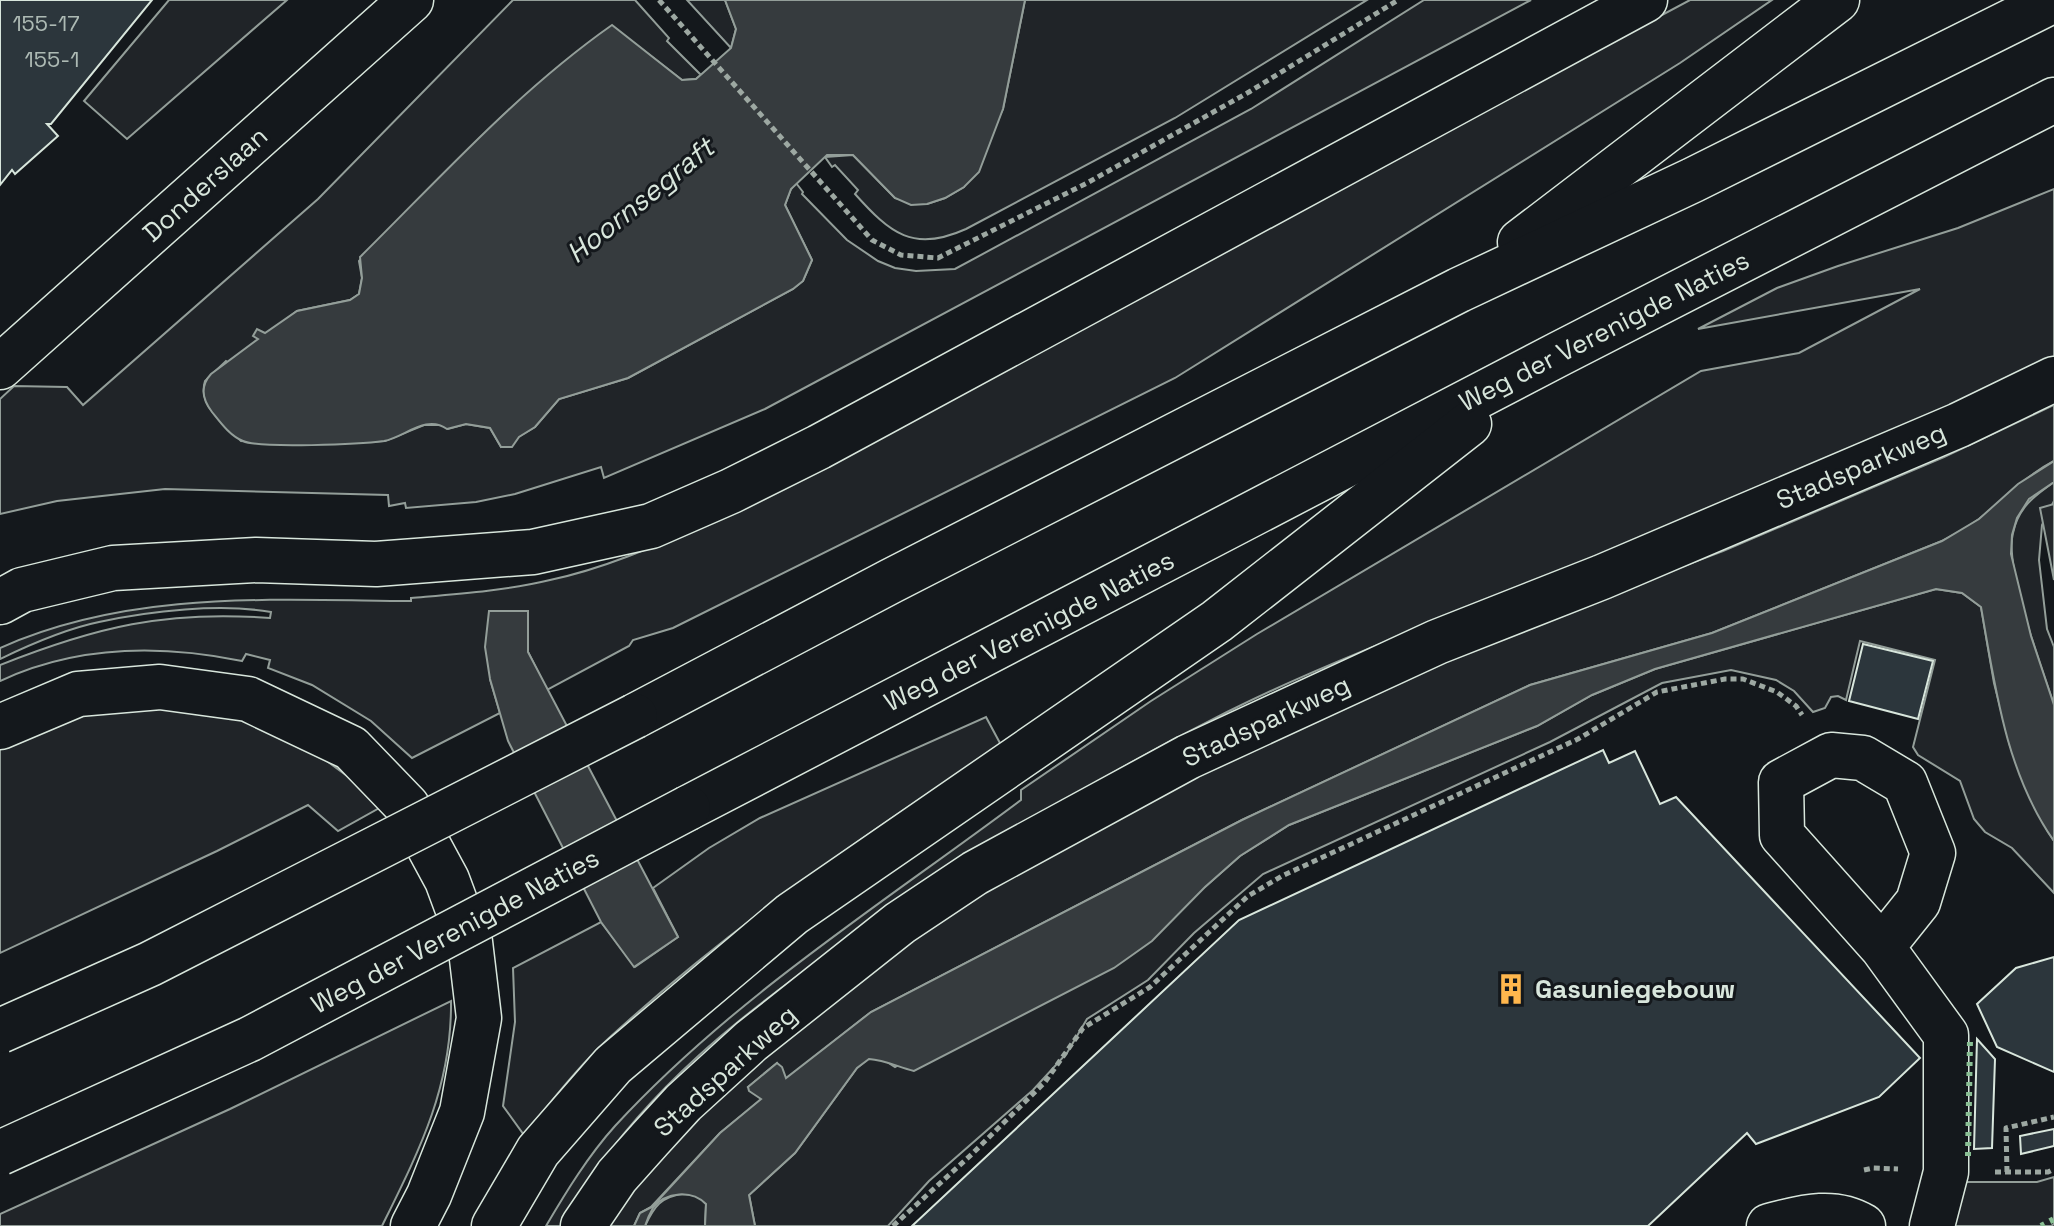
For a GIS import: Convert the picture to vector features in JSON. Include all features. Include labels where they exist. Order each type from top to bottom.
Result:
[{"type":"main road","name":"Donderslaan","points":[[0,367],[411,0]]},
{"type":"main road","points":[[0,602],[22,590],[113,568],[256,560],[376,564],[533,552],[651,526],[819,447],[1645,0]]},
{"type":"main road","points":[[1459,290],[1837,0]]},
{"type":"main road","points":[[0,1031],[150,964],[1459,290],[1693,180],[2054,0]]},
{"type":"main road","name":"Weg der Verenigde Naties","points":[[0,1153],[250,1039],[1559,354],[2054,100]]},
{"type":"main road","points":[[494,1226],[538,1151],[613,1065],[792,914],[1217,621],[1559,354]]},
{"type":"main road","name":"Stadsparkweg","points":[[583,1226],[617,1176],[650,1139],[683,1103],[751,1041],[900,923],[975,873],[1188,757],[1423,648],[1602,577],[1959,425],[2054,379]]},
{"type":"main road","points":[[0,727],[78,694],[160,687],[248,699],[351,748],[407,806],[447,880],[470,942],[479,1018],[462,1112],[429,1195],[413,1226]]},
{"type":"main road","points":[[1882,947],[1918,902],[1933,853],[1905,783],[1863,758],[1831,755],[1781,782],[1782,835],[1882,947],[1946,1035],[1946,1172],[1932,1226]]},
{"type":"main road","points":[[1769,1226],[1819,1214],[1853,1220],[1863,1226]]},
{"type":"path","points":[[659,0],[872,240],[901,255],[938,258],[1087,183],[1249,92],[1398,0]]},
{"type":"path","points":[[893,1226],[1045,1082],[1083,1028],[1150,987],[1248,896],[1282,876],[1578,739],[1657,692],[1725,679],[1743,679],[1777,692],[1796,706],[1831,755]]},
{"type":"path","points":[[2007,1172],[2006,1128],[2054,1117]]},
{"type":"shaded area","points":[[169,0],[287,0],[127,139],[84,101]]},
{"type":"shaded area","points":[[513,0],[635,0],[669,38],[667,41],[701,75],[696,79],[682,80],[612,26],[577,52],[480,138],[359,261],[362,278],[359,294],[350,300],[297,311],[229,363],[226,361],[205,381],[205,399],[209,406],[241,441],[299,445],[385,441],[424,425],[442,425],[448,429],[466,424],[490,428],[501,447],[535,427],[559,399],[628,378],[803,281],[812,260],[785,205],[796,183],[802,194],[847,240],[878,261],[895,268],[916,271],[955,269],[1251,109],[1424,0],[1531,0],[765,409],[604,478],[601,467],[515,494],[476,502],[406,508],[405,503],[389,506],[388,495],[165,489],[57,501],[0,514],[0,399],[14,386],[67,387],[83,405],[318,199]]},
{"type":"shaded area","points":[[687,0],[725,0],[736,29],[731,48]]},
{"type":"shaded area","points":[[1025,0],[1367,0],[1175,118],[966,229],[947,236],[917,239],[892,229],[868,208],[855,194],[858,190],[825,157],[853,155],[895,198],[927,204],[964,187],[1003,109]]},
{"type":"shaded area","points":[[1690,0],[1772,0],[1680,63],[1175,378],[673,628],[633,640],[629,646],[547,690],[528,652],[528,612],[490,612],[490,679],[500,713],[412,758],[371,721],[312,685],[268,668],[270,660],[246,654],[242,661],[149,650],[89,654],[29,669],[0,681],[0,665],[100,631],[164,619],[270,618],[271,612],[208,608],[119,618],[61,633],[0,659],[0,648],[49,629],[100,616],[202,602],[411,601],[411,598],[533,584],[596,568],[640,552],[728,514]]},
{"type":"shaded area","points":[[2054,189],[2054,367],[1658,535],[1412,631],[1272,690],[1073,795],[877,919],[730,1028],[668,1084],[640,1115],[589,1181],[562,1226],[546,1226],[596,1150],[615,1126],[661,1080],[709,1036],[810,954],[1021,800],[1021,790],[1151,701],[1257,634],[1701,371],[1799,353],[1920,289],[1698,329],[1777,288],[1958,228]]},
{"type":"shaded area","points":[[2054,405],[2054,461],[1957,533],[1712,633],[1530,685],[1242,820],[871,1012],[786,1079],[777,1063],[748,1087],[762,1099],[720,1133],[651,1207],[640,1213],[634,1226],[600,1226],[679,1121],[959,904],[1181,775],[1515,630],[1723,551],[1944,457]]},
{"type":"shaded area","points":[[2054,482],[2054,501],[2042,525],[2039,560],[2047,629],[2054,647],[2054,705],[2019,593],[2012,549],[2015,524],[2023,510]]},
{"type":"shaded area","points":[[2054,504],[2054,580],[2040,508]]},
{"type":"shaded area","points":[[1936,589],[1962,593],[1981,607],[1994,683],[2010,746],[2054,841],[2054,893],[2012,848],[1985,832],[1974,819],[1960,781],[1918,755],[1913,747],[1935,660],[1860,641],[1846,700],[1831,697],[1825,708],[1813,712],[1794,691],[1776,680],[1731,670],[1662,683],[1550,742],[1263,874],[1194,933],[1148,980],[1087,1019],[1067,1053],[1033,1090],[929,1181],[888,1226],[755,1226],[749,1195],[795,1153],[857,1068],[869,1058],[884,1060],[895,1067],[1205,887],[1240,856],[1289,825],[1537,726],[1592,695],[1655,669]]},
{"type":"shaded area","points":[[130,703],[236,714],[320,756],[358,784],[381,807],[338,831],[308,805],[0,953],[0,742],[25,729]]},
{"type":"shaded area","points":[[986,717],[1001,745],[848,848],[701,959],[597,1050],[524,1135],[503,1106],[515,1022],[513,968],[601,922],[635,967],[678,937],[653,888],[709,848],[760,818]]},
{"type":"shaded area","points":[[451,1001],[446,1062],[431,1118],[382,1226],[0,1226],[0,1214],[230,1109]]},
{"type":"shaded area","points":[[2054,1177],[2054,1224],[2051,1226],[1946,1226],[1961,1182],[2037,1182]]},
{"type":"shaded area","points":[[684,1194],[698,1196],[706,1204],[705,1226],[645,1226],[659,1204],[669,1197]]},
{"type":"water","name":"Hoornsegraft","points":[[725,0],[1025,0],[1003,109],[979,172],[964,187],[945,198],[911,205],[895,198],[853,155],[827,155],[791,189],[785,205],[812,260],[803,281],[628,378],[559,399],[535,427],[519,437],[512,447],[501,447],[490,428],[466,424],[447,429],[439,425],[423,425],[384,441],[289,445],[243,441],[222,424],[204,397],[205,383],[211,374],[258,339],[253,336],[257,329],[265,333],[297,311],[350,300],[359,294],[362,278],[360,257],[544,78],[612,25],[682,80],[696,79],[731,48],[736,29]]},
{"type":"water","points":[[2054,461],[2054,482],[2029,499],[2017,518],[2011,554],[2031,636],[2054,705],[2054,841],[2024,787],[2014,758],[1998,698],[1981,607],[1962,593],[1936,589],[1655,669],[1592,695],[1537,726],[1289,825],[1240,856],[1152,941],[1114,968],[914,1071],[869,1059],[857,1068],[795,1153],[749,1195],[755,1226],[705,1226],[706,1204],[694,1196],[679,1194],[658,1202],[645,1226],[634,1226],[640,1213],[652,1207],[720,1133],[761,1099],[748,1087],[777,1063],[786,1078],[871,1012],[1242,820],[1530,685],[1712,633],[1942,541],[1979,519],[2018,484]]},
{"type":"water","points":[[489,611],[528,611],[528,652],[678,937],[634,967],[601,922],[508,741],[490,679],[485,647]]},
{"type":"building","points":[[0,0],[152,0],[51,124],[47,124],[58,136],[15,174],[12,170],[0,185]]},
{"type":"building","points":[[1863,644],[1933,661],[1918,719],[1849,701]]},
{"type":"building","name":"Gasuniegebouw","points":[[1603,750],[1609,763],[1635,751],[1660,804],[1676,797],[1920,1058],[1879,1097],[1756,1144],[1747,1133],[1648,1226],[912,1226],[1239,920]]},
{"type":"building","points":[[2054,957],[2054,1072],[1997,1047],[1977,1004],[2016,968]]},
{"type":"building","points":[[1977,1039],[1995,1059],[1992,1148],[1974,1149]]},
{"type":"building","points":[[2054,1129],[2054,1146],[2021,1154],[2020,1136]]},
{"type":"hedge","points":[[1968,1156],[1970,1040]]},
{"type":"hedge","points":[[2041,1226],[2054,1219]]},
{"type":"place","name":"Gasuniegebouw","points":[[1511,989]]}]
